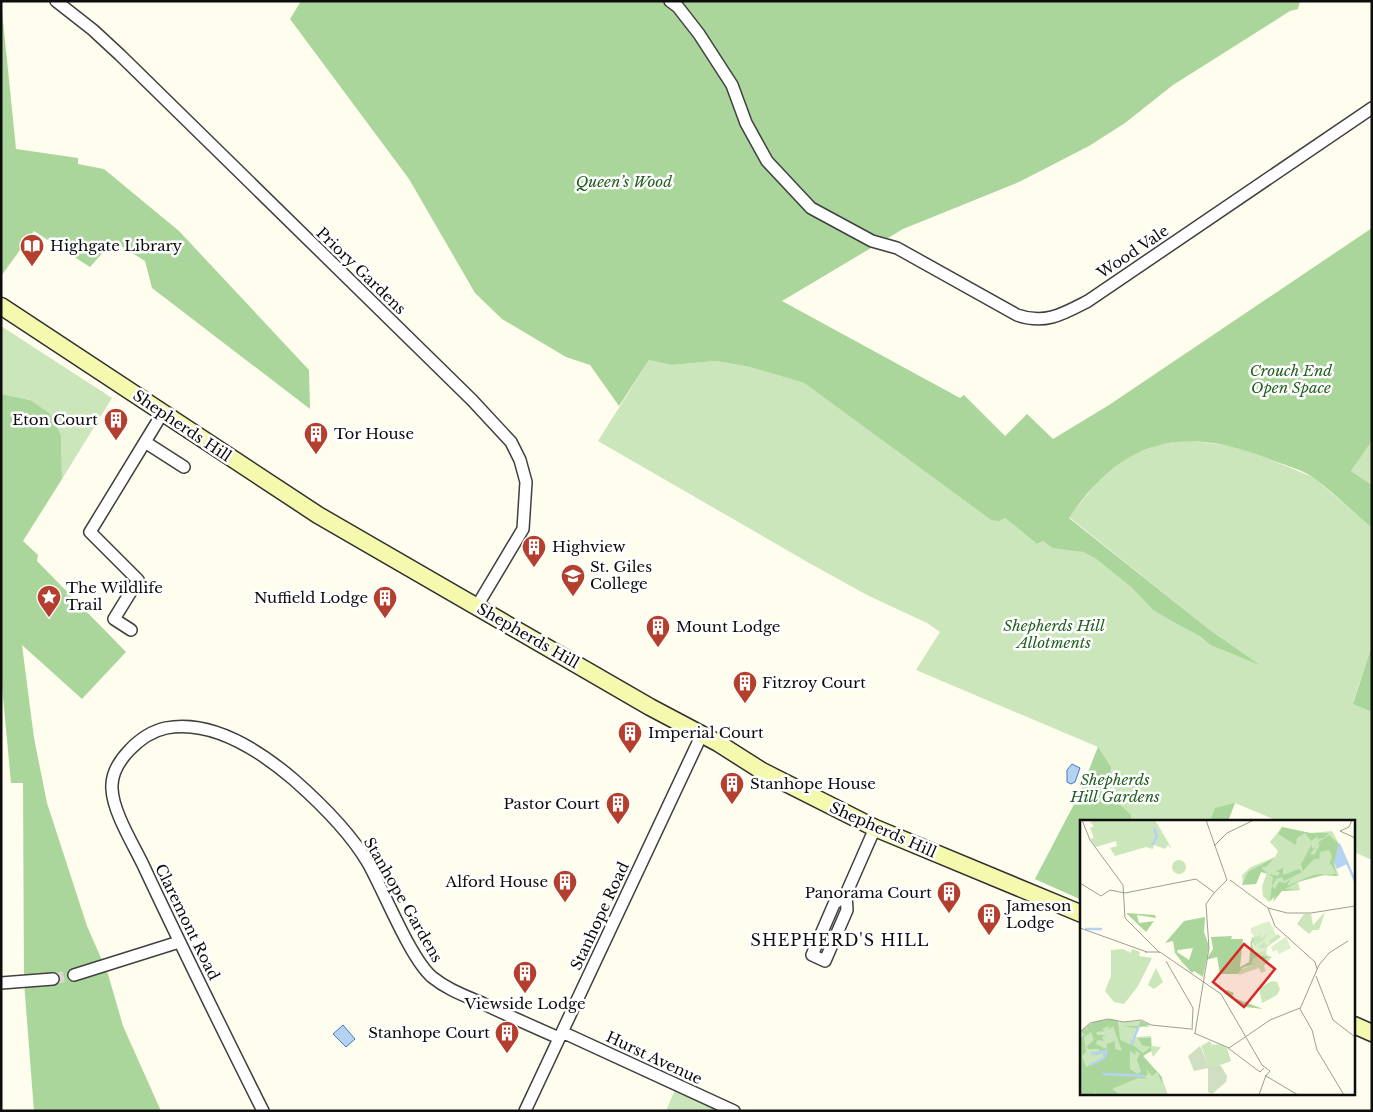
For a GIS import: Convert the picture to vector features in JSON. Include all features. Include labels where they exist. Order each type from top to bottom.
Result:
[{"type":"street","name":"Priory Gardens","points":[[56,1],[68,8],[113,49],[472,400],[511,442],[520,460],[526,482],[523,528],[476,606]]},
{"type":"street","name":"Wood Vale","points":[[670,1],[678,7],[699,34],[732,85],[746,123],[767,161],[778,175],[811,208],[872,241],[897,248],[1017,315],[1040,320],[1067,312],[1088,300],[1372,108]]},
{"type":"street","name":"Shepherds Hill","points":[[1,306],[162,414],[318,515],[650,707],[702,734],[796,790],[875,828],[1080,913]]},
{"type":"street","points":[[131,630],[114,619],[138,580],[90,532],[162,414]]},
{"type":"street","points":[[145,442],[184,467]]},
{"type":"street","name":"Stanhope Gardens","points":[[133,747],[160,729],[195,726],[231,738],[264,756],[295,781],[356,846],[366,860],[417,958],[430,976],[449,989],[561,1035]]},
{"type":"street","name":"Stanhope Road","points":[[525,1111],[702,734]]},
{"type":"street","name":"Claremont Road","points":[[133,747],[121,760],[112,776],[114,804],[262,1111]]},
{"type":"street","points":[[846,894],[847,910],[825,961],[812,955],[834,904],[846,894],[875,828]]},
{"type":"street","points":[[74,975],[179,942]]},
{"type":"street","points":[[1,983],[53,979]]},
{"type":"street","points":[[1356,1026],[1372,1033]]},
{"type":"street","name":"Hurst Avenue","points":[[561,1035],[734,1111]]},
{"type":"green space","points":[[1,1],[16,149],[78,158],[78,164],[104,169],[179,231],[309,370],[310,409],[152,288],[145,261],[113,241],[90,267],[34,231],[1,276]]},
{"type":"green space","name":"Queen’s Wood","points":[[301,1],[1300,1],[1298,9],[1290,11],[1173,85],[1125,123],[1089,146],[1019,182],[903,229],[782,301],[960,398],[964,395],[1005,436],[1027,414],[1053,439],[1109,405],[1372,228],[1372,441],[1351,471],[1372,485],[1372,528],[1329,490],[1304,472],[1238,448],[1208,442],[1181,441],[1156,446],[1133,455],[1110,471],[1089,491],[1069,518],[1210,630],[1260,665],[1210,645],[1201,637],[1153,610],[1131,587],[1096,559],[1083,552],[1053,548],[1043,541],[1037,544],[1005,518],[999,521],[991,520],[804,383],[750,367],[716,361],[671,365],[649,360],[619,406],[590,365],[566,357],[502,319],[475,293],[409,179],[290,19]]},
{"type":"green space","points":[[1,326],[112,398],[62,479],[61,435],[30,400],[1,394]]},
{"type":"green space","name":"Shepherds Hill Allotments","points":[[649,360],[671,365],[716,361],[750,367],[804,383],[991,520],[1005,518],[1037,544],[1043,541],[1051,546],[1083,552],[1096,559],[1131,587],[1153,610],[1201,637],[1210,645],[1257,663],[1210,630],[1069,517],[1101,477],[1129,456],[1157,445],[1186,440],[1238,447],[1313,477],[1372,528],[1372,645],[1353,703],[1372,712],[1372,860],[1356,853],[1356,820],[1276,820],[1235,803],[1228,820],[1080,820],[1080,899],[1035,879],[1080,793],[1098,747],[916,670],[940,632],[927,623],[867,595],[811,564],[598,441]]},
{"type":"green space","points":[[1,394],[30,400],[49,413],[61,435],[62,479],[23,541],[38,555],[37,561],[126,652],[82,699],[22,645],[34,738],[47,803],[87,926],[108,974],[123,1026],[161,1111],[34,1111],[24,982],[23,783],[11,783],[1,675]]},
{"type":"green space","points":[[1372,441],[1372,485],[1351,471]]},
{"type":"green space","points":[[1372,645],[1372,712],[1353,704]]},
{"type":"green space","points":[[1098,747],[1111,767],[1109,785],[1112,797],[1131,815],[1131,820],[1080,820],[1080,899],[1035,879],[1080,793]]},
{"type":"green space","points":[[1235,803],[1228,820],[1210,820],[1215,808]]},
{"type":"green space","points":[[677,1085],[734,1111],[666,1111]]},
{"type":"water","points":[[1072,764],[1080,768],[1075,782],[1071,784],[1067,782],[1067,770]]},
{"type":"water","points":[[343,1025],[355,1039],[346,1047],[333,1034]]},
{"type":"tunnel","points":[[53,979],[74,975]]},
{"type":"place","name":"Highgate Library","points":[[32,267]]},
{"type":"place","name":"Eton Court","points":[[116,441]]},
{"type":"place","name":"Tor House","points":[[316,455]]},
{"type":"place","name":"Highview","points":[[534,568]]},
{"type":"place","name":"St. Giles College","points":[[573,597]]},
{"type":"place","name":"The Wildlife Trail","points":[[49,618]]},
{"type":"place","name":"Nuffield Lodge","points":[[385,619]]},
{"type":"place","name":"Mount Lodge","points":[[658,648]]},
{"type":"place","name":"Fitzroy Court","points":[[745,704]]},
{"type":"place","name":"Imperial Court","points":[[630,754]]},
{"type":"place","name":"Stanhope House","points":[[732,805]]},
{"type":"place","name":"Pastor Court","points":[[618,825]]},
{"type":"place","name":"Alford House","points":[[565,903]]},
{"type":"place","name":"Panorama Court","points":[[949,914]]},
{"type":"place","name":"Jameson Lodge","points":[[989,936]]},
{"type":"place","name":"Viewside Lodge","points":[[525,994]]},
{"type":"place","name":"Stanhope Court","points":[[507,1054]]},
{"type":"district","name":"SHEPHERD'S HILL","points":[[840,940]]},
{"type":"park label","name":"Crouch End Open Space","points":[[1291,380]]},
{"type":"park label","name":"Shepherds Hill Gardens","points":[[1115,788]]}]
